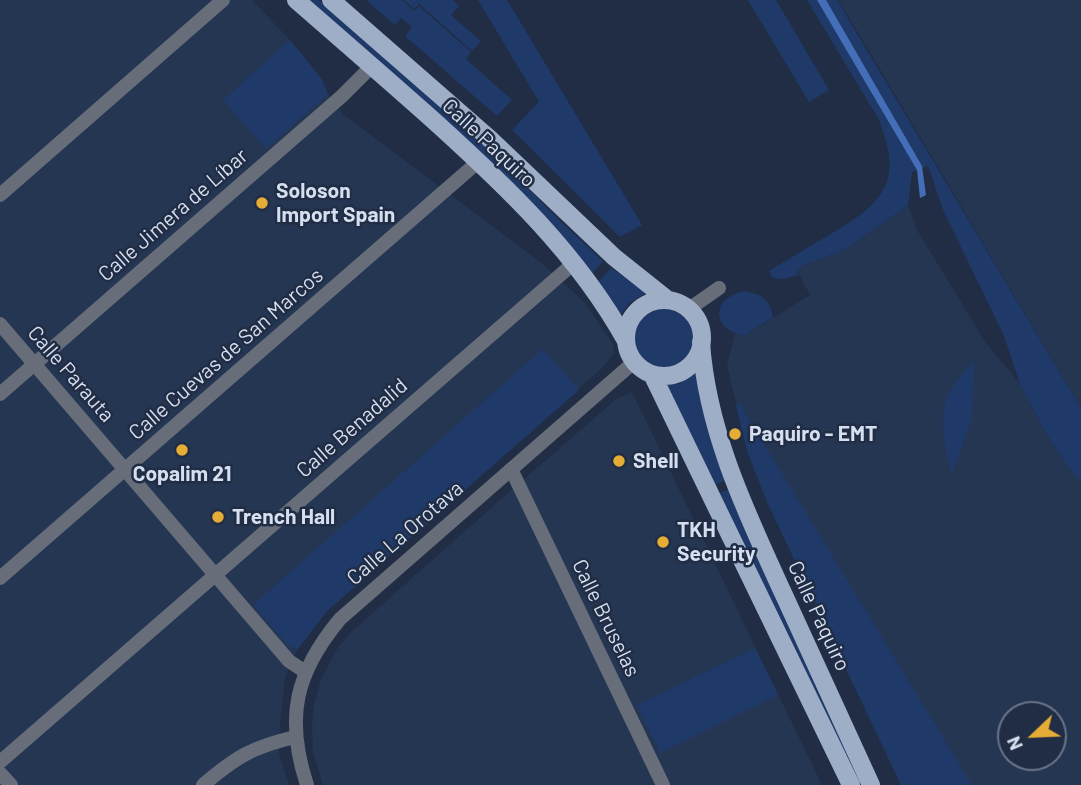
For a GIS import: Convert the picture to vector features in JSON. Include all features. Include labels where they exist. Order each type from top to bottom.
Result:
[{"type":"main road","name":"Calle Paquiro","points":[[296,0],[479,161],[559,244],[626,341]]},
{"type":"main road","name":"Calle Paquiro","points":[[331,0],[490,139],[614,257],[668,300]]},
{"type":"main road","points":[[668,300],[689,309],[701,328],[698,354],[690,365],[679,373],[666,376],[652,374],[634,362],[626,341],[628,324],[637,310],[652,301],[668,300]]},
{"type":"main road","name":"Calle Paquiro","points":[[701,342],[703,368],[733,483],[871,785]]},
{"type":"main road","name":"Calle Paquiro","points":[[652,374],[851,785]]},
{"type":"street","points":[[0,195],[223,0]]},
{"type":"street","name":"Calle Jimera de Líbar","points":[[0,394],[342,96],[372,66]]},
{"type":"street","name":"Calle Cuevas de San Marcos","points":[[0,578],[479,161]]},
{"type":"street","name":"Calle Benadalid","points":[[0,762],[574,263]]},
{"type":"street","points":[[689,309],[719,288]]},
{"type":"street","name":"Calle Parauta","points":[[0,324],[289,661],[304,671]]},
{"type":"street","name":"Calle La Orotava","points":[[307,785],[295,737],[304,671],[320,642],[340,619],[634,362]]},
{"type":"street","name":"Calle Bruselas","points":[[511,469],[663,785]]},
{"type":"street","points":[[203,785],[233,760],[252,749],[295,737]]},
{"type":"street","points":[[0,773],[11,785]]},
{"type":"shaded area","points":[[0,0],[252,0],[321,78],[328,94],[344,115],[544,265],[585,303],[613,344],[614,353],[603,367],[327,611],[297,650],[285,677],[280,726],[279,753],[289,785],[0,785]]},
{"type":"shaded area","points":[[305,0],[319,0],[483,142],[603,261],[590,276]]},
{"type":"shaded area","points":[[366,0],[402,0],[414,11],[419,6],[471,52],[466,59],[512,100],[497,116],[405,36],[412,27],[401,18],[395,25]]},
{"type":"shaded area","points":[[404,0],[453,0],[459,6],[451,15],[481,41],[472,51],[419,4],[414,9]]},
{"type":"shaded area","points":[[478,0],[507,0],[642,225],[620,237],[512,130],[539,102]]},
{"type":"shaded area","points":[[748,0],[776,0],[829,90],[809,102]]},
{"type":"shaded area","points":[[807,0],[837,0],[1081,408],[1081,482],[1044,430],[1020,384],[1004,336],[943,210],[928,166],[912,172],[908,205],[846,249],[802,266],[797,271],[798,275],[783,279],[773,278],[769,271],[867,209],[878,198],[889,173],[889,157],[878,118]]},
{"type":"shaded area","points":[[817,0],[826,0],[922,166],[926,195],[920,198],[917,170]]},
{"type":"shaded area","points":[[838,0],[1081,0],[1081,408],[868,49]]},
{"type":"shaded area","points":[[290,40],[321,78],[328,94],[266,149],[223,100]]},
{"type":"shaded area","points":[[908,205],[917,230],[986,343],[1020,384],[1044,430],[1081,482],[1081,785],[901,785],[767,502],[747,451],[727,365],[735,334],[744,336],[810,295],[797,271],[802,266],[846,249]]},
{"type":"shaded area","points":[[611,268],[647,292],[628,304],[620,316],[596,284]]},
{"type":"shaded area","points":[[745,291],[764,299],[770,306],[773,317],[744,336],[725,327],[719,313],[726,300]]},
{"type":"shaded area","points":[[658,309],[670,309],[685,317],[693,332],[693,344],[685,359],[670,367],[658,367],[643,359],[635,344],[635,332],[643,317]]},
{"type":"shaded area","points":[[543,349],[579,390],[327,611],[297,650],[288,645],[253,605]]},
{"type":"shaded area","points":[[974,360],[972,418],[952,474],[944,436],[944,406],[952,387]]},
{"type":"shaded area","points":[[697,372],[726,480],[715,485],[663,385],[679,384]]},
{"type":"shaded area","points":[[632,392],[822,785],[323,785],[313,752],[314,704],[321,680],[335,652],[349,634],[615,400]]},
{"type":"shaded area","points":[[739,403],[972,785],[901,785],[767,502],[747,451],[736,405]]},
{"type":"shaded area","points":[[729,489],[853,753],[845,757],[719,493]]},
{"type":"shaded area","points":[[755,648],[778,695],[660,753],[637,705]]},
{"type":"place","name":"Soloson Import Spain","points":[[262,203]]},
{"type":"place","name":"Paquiro - EMT","points":[[735,434]]},
{"type":"place","name":"Copalim 21","points":[[182,450]]},
{"type":"place","name":"Shell","points":[[619,461]]},
{"type":"place","name":"Trench Hall","points":[[218,517]]},
{"type":"place","name":"TKH Security","points":[[663,542]]}]
